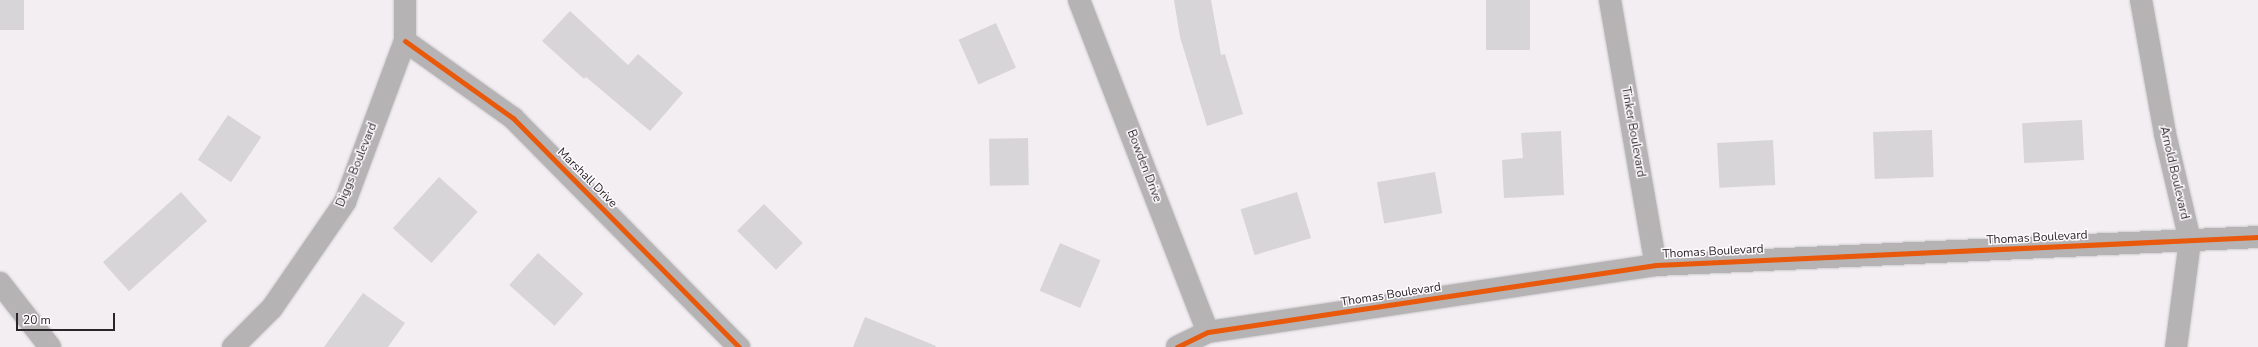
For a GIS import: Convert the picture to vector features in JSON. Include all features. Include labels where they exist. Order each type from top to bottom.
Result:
[{"type":"street","name":"Diggs Boulevard","points":[[233,347],[272,308],[345,202],[405,41],[405,0]]},
{"type":"street","name":"Bowden Drive","points":[[1079,0],[1208,332]]},
{"type":"street","name":"Tinker Boulevard","points":[[1610,0],[1656,265]]},
{"type":"street","name":"Arnold Boulevard","points":[[2141,0],[2164,134],[2190,241],[2176,347]]},
{"type":"street","name":"Marshall Drive","points":[[405,41],[513,118],[739,347]]},
{"type":"street","name":"Thomas Boulevard","points":[[1177,347],[1208,332],[1656,265],[2258,237]]},
{"type":"street","points":[[0,283],[50,347]]},
{"type":"building","points":[[0,0],[24,0],[24,30],[0,30]]},
{"type":"building","points":[[1174,0],[1211,0],[1221,55],[1225,54],[1243,114],[1207,126],[1180,37]]},
{"type":"building","points":[[1486,0],[1530,0],[1530,50],[1486,50]]},
{"type":"building","points":[[570,11],[628,65],[638,54],[683,93],[650,131],[586,77],[584,79],[542,41]]},
{"type":"building","points":[[996,23],[1016,68],[978,84],[959,40]]},
{"type":"building","points":[[228,115],[261,137],[231,182],[198,160]]},
{"type":"building","points":[[2082,120],[2084,160],[2024,163],[2022,123]]},
{"type":"building","points":[[1932,130],[1934,177],[1875,179],[1873,132]]},
{"type":"building","points":[[1561,131],[1564,195],[1504,198],[1502,160],[1523,158],[1521,133]]},
{"type":"building","points":[[1028,138],[1029,185],[990,186],[989,139]]},
{"type":"building","points":[[1773,140],[1775,185],[1719,188],[1717,143]]},
{"type":"building","points":[[1435,172],[1442,213],[1384,224],[1377,182]]},
{"type":"building","points":[[439,177],[478,212],[431,263],[393,228]]},
{"type":"building","points":[[181,192],[207,221],[129,291],[103,262]]},
{"type":"building","points":[[1297,192],[1311,238],[1255,255],[1241,209]]},
{"type":"building","points":[[764,204],[803,243],[776,270],[737,231]]},
{"type":"building","points":[[1060,243],[1101,260],[1080,308],[1040,291]]},
{"type":"building","points":[[538,253],[583,294],[555,326],[509,285]]},
{"type":"building","points":[[363,293],[405,323],[388,347],[324,347]]},
{"type":"building","points":[[865,317],[936,346],[853,347]]},
{"type":"cycle path","points":[[405,41],[513,118],[739,347]]},
{"type":"cycle path","points":[[1177,347],[1208,332],[1656,265],[2258,237]]}]
